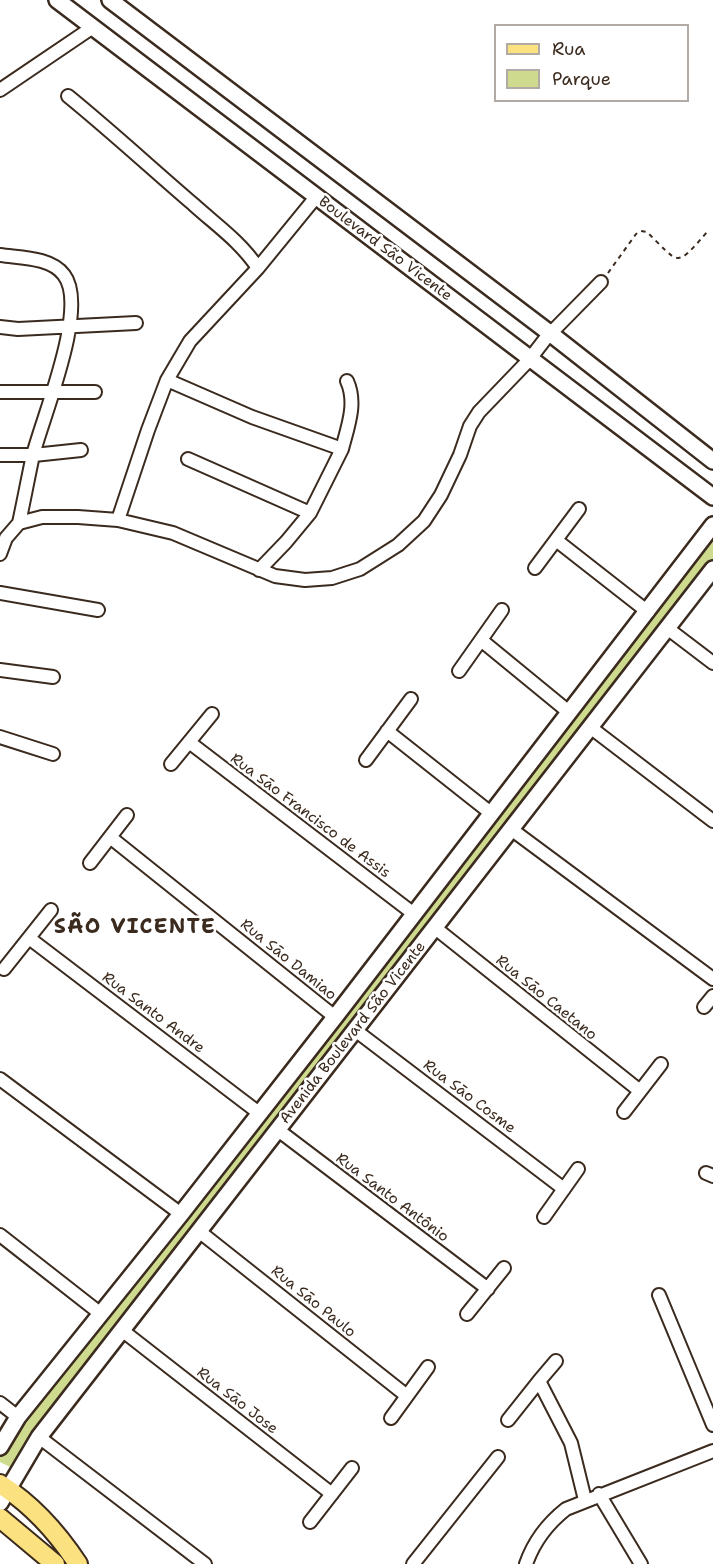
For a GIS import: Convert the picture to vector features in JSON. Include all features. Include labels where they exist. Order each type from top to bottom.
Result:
[{"type":"main road","points":[[2,1492],[19,1497],[44,1520],[66,1545],[78,1564]]},
{"type":"main road","points":[[0,1518],[55,1564]]},
{"type":"street","name":"Boulevard São Vicente","points":[[57,0],[529,360],[713,497]]},
{"type":"street","points":[[110,0],[551,334],[713,461]]},
{"type":"street","points":[[0,90],[93,27]]},
{"type":"street","points":[[68,96],[234,238],[258,268]]},
{"type":"street","points":[[118,520],[167,380],[190,341],[258,268],[316,197]]},
{"type":"street","points":[[0,255],[52,265],[63,273],[71,287],[73,302],[70,326],[34,454],[19,523],[6,538],[0,554]]},
{"type":"street","points":[[19,523],[42,517],[118,520],[173,533],[259,570],[285,578],[305,580],[332,578],[360,569],[398,545],[424,521],[441,495],[460,455],[470,426],[479,412],[601,282]]},
{"type":"street","points":[[0,327],[136,323]]},
{"type":"street","points":[[167,380],[252,417],[342,449]]},
{"type":"street","points":[[259,570],[310,513],[342,449],[351,414],[352,393],[347,381]]},
{"type":"street","points":[[0,392],[95,392]]},
{"type":"street","points":[[0,454],[81,450]]},
{"type":"street","points":[[188,459],[310,513]]},
{"type":"street","points":[[535,568],[579,509]]},
{"type":"street","name":"Avenida Boulevard São Vicente","points":[[0,1447],[18,1418],[335,1017],[713,525]]},
{"type":"street","points":[[556,540],[648,612]]},
{"type":"street","name":"Avenida Boulevard São Vicente","points":[[2,1492],[39,1437],[713,569]]},
{"type":"street","points":[[0,593],[98,610]]},
{"type":"street","points":[[459,671],[502,610]]},
{"type":"street","points":[[667,628],[713,663]]},
{"type":"street","points":[[482,640],[570,713]]},
{"type":"street","points":[[0,670],[53,677]]},
{"type":"street","points":[[366,760],[411,699]]},
{"type":"street","points":[[171,764],[212,714]]},
{"type":"street","points":[[590,727],[713,821]]},
{"type":"street","points":[[387,731],[492,814]]},
{"type":"street","points":[[0,736],[53,754]]},
{"type":"street","name":"Rua Sāo Francisco de Assis","points":[[189,742],[414,914]]},
{"type":"street","points":[[90,863],[127,815]]},
{"type":"street","points":[[511,829],[713,979]]},
{"type":"street","name":"Rua Sāo Damiao","points":[[110,837],[335,1017]]},
{"type":"street","points":[[4,969],[51,910]]},
{"type":"street","name":"Rua Sāo Caetano","points":[[434,927],[640,1091]]},
{"type":"street","name":"Rua Santo Andre","points":[[29,938],[259,1113]]},
{"type":"street","points":[[704,1007],[713,996]]},
{"type":"street","name":"Rua Sāo Cosme","points":[[356,1030],[564,1188]]},
{"type":"street","points":[[624,1112],[661,1064]]},
{"type":"street","points":[[0,1079],[181,1214]]},
{"type":"street","name":"Rua Santo Antônio","points":[[278,1130],[488,1289]]},
{"type":"street","points":[[544,1217],[578,1168]]},
{"type":"street","name":"Rua Sāo Paulo","points":[[200,1232],[407,1396]]},
{"type":"street","points":[[0,1235],[101,1314]]},
{"type":"street","points":[[467,1314],[504,1268]]},
{"type":"street","points":[[659,1295],[713,1425]]},
{"type":"street","name":"Rua Sāo Jose","points":[[123,1331],[332,1494]]},
{"type":"street","points":[[508,1419],[556,1361]]},
{"type":"street","points":[[391,1418],[428,1367]]},
{"type":"street","points":[[539,1381],[568,1436],[585,1500]]},
{"type":"street","points":[[0,1403],[18,1418]]},
{"type":"street","points":[[39,1437],[205,1564]]},
{"type":"street","points":[[526,1564],[549,1522],[566,1509],[713,1450]]},
{"type":"street","points":[[413,1564],[498,1457]]},
{"type":"street","points":[[310,1522],[352,1468]]},
{"type":"street","points":[[599,1494],[640,1564]]},
{"type":"path","points":[[601,282],[636,234],[641,231],[647,232],[674,258],[681,259],[707,232]]},
{"type":"green space","points":[[713,531],[713,559],[14,1469],[0,1462],[0,1451]]},
{"type":"district","name":"SÃO VICENTE","points":[[135,928]]}]
